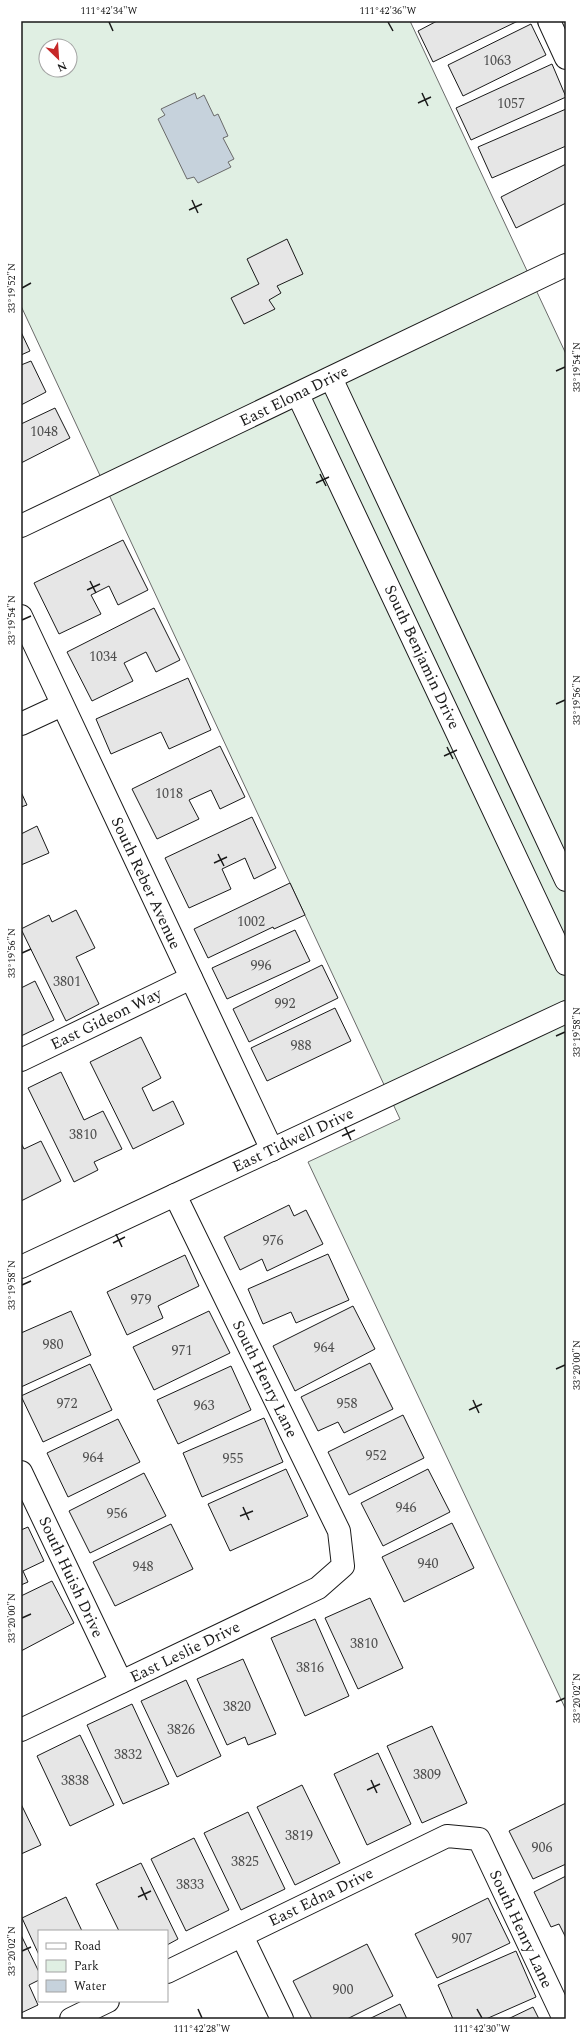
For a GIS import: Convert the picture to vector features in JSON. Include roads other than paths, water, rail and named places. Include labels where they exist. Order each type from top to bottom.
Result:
[{"type":"street","points":[[549,21],[566,58]]},
{"type":"street","name":"East Elona Drive","points":[[21,526],[566,265]]},
{"type":"street","points":[[331,378],[566,880]]},
{"type":"street","name":"South Benjamin Drive","points":[[298,394],[566,964]]},
{"type":"street","name":"South Reber Avenue","points":[[21,616],[272,1150]]},
{"type":"street","points":[[21,724],[62,704]]},
{"type":"street","name":"East Gideon Way","points":[[21,1060],[191,978]]},
{"type":"street","name":"East Tidwell Drive","points":[[21,1267],[566,1012]]},
{"type":"street","name":"South Henry Lane","points":[[175,1195],[339,1531],[343,1566]]},
{"type":"street","name":"South Huish Drive","points":[[21,1472],[121,1682]]},
{"type":"street","name":"East Leslie Drive","points":[[21,1730],[318,1588],[343,1566]]},
{"type":"street","name":"East Edna Drive","points":[[168,1972],[447,1836],[479,1839]]},
{"type":"street","name":"South Henry Lane","points":[[479,1839],[564,2019]]},
{"type":"street","points":[[242,1936],[282,2019]]},
{"type":"street","points":[[71,2019],[106,2002]]},
{"type":"water","points":[[195,93],[197,99],[204,95],[214,116],[218,114],[228,136],[223,138],[234,159],[228,162],[231,167],[198,183],[194,177],[187,179],[158,119],[165,115],[161,109]]}]
